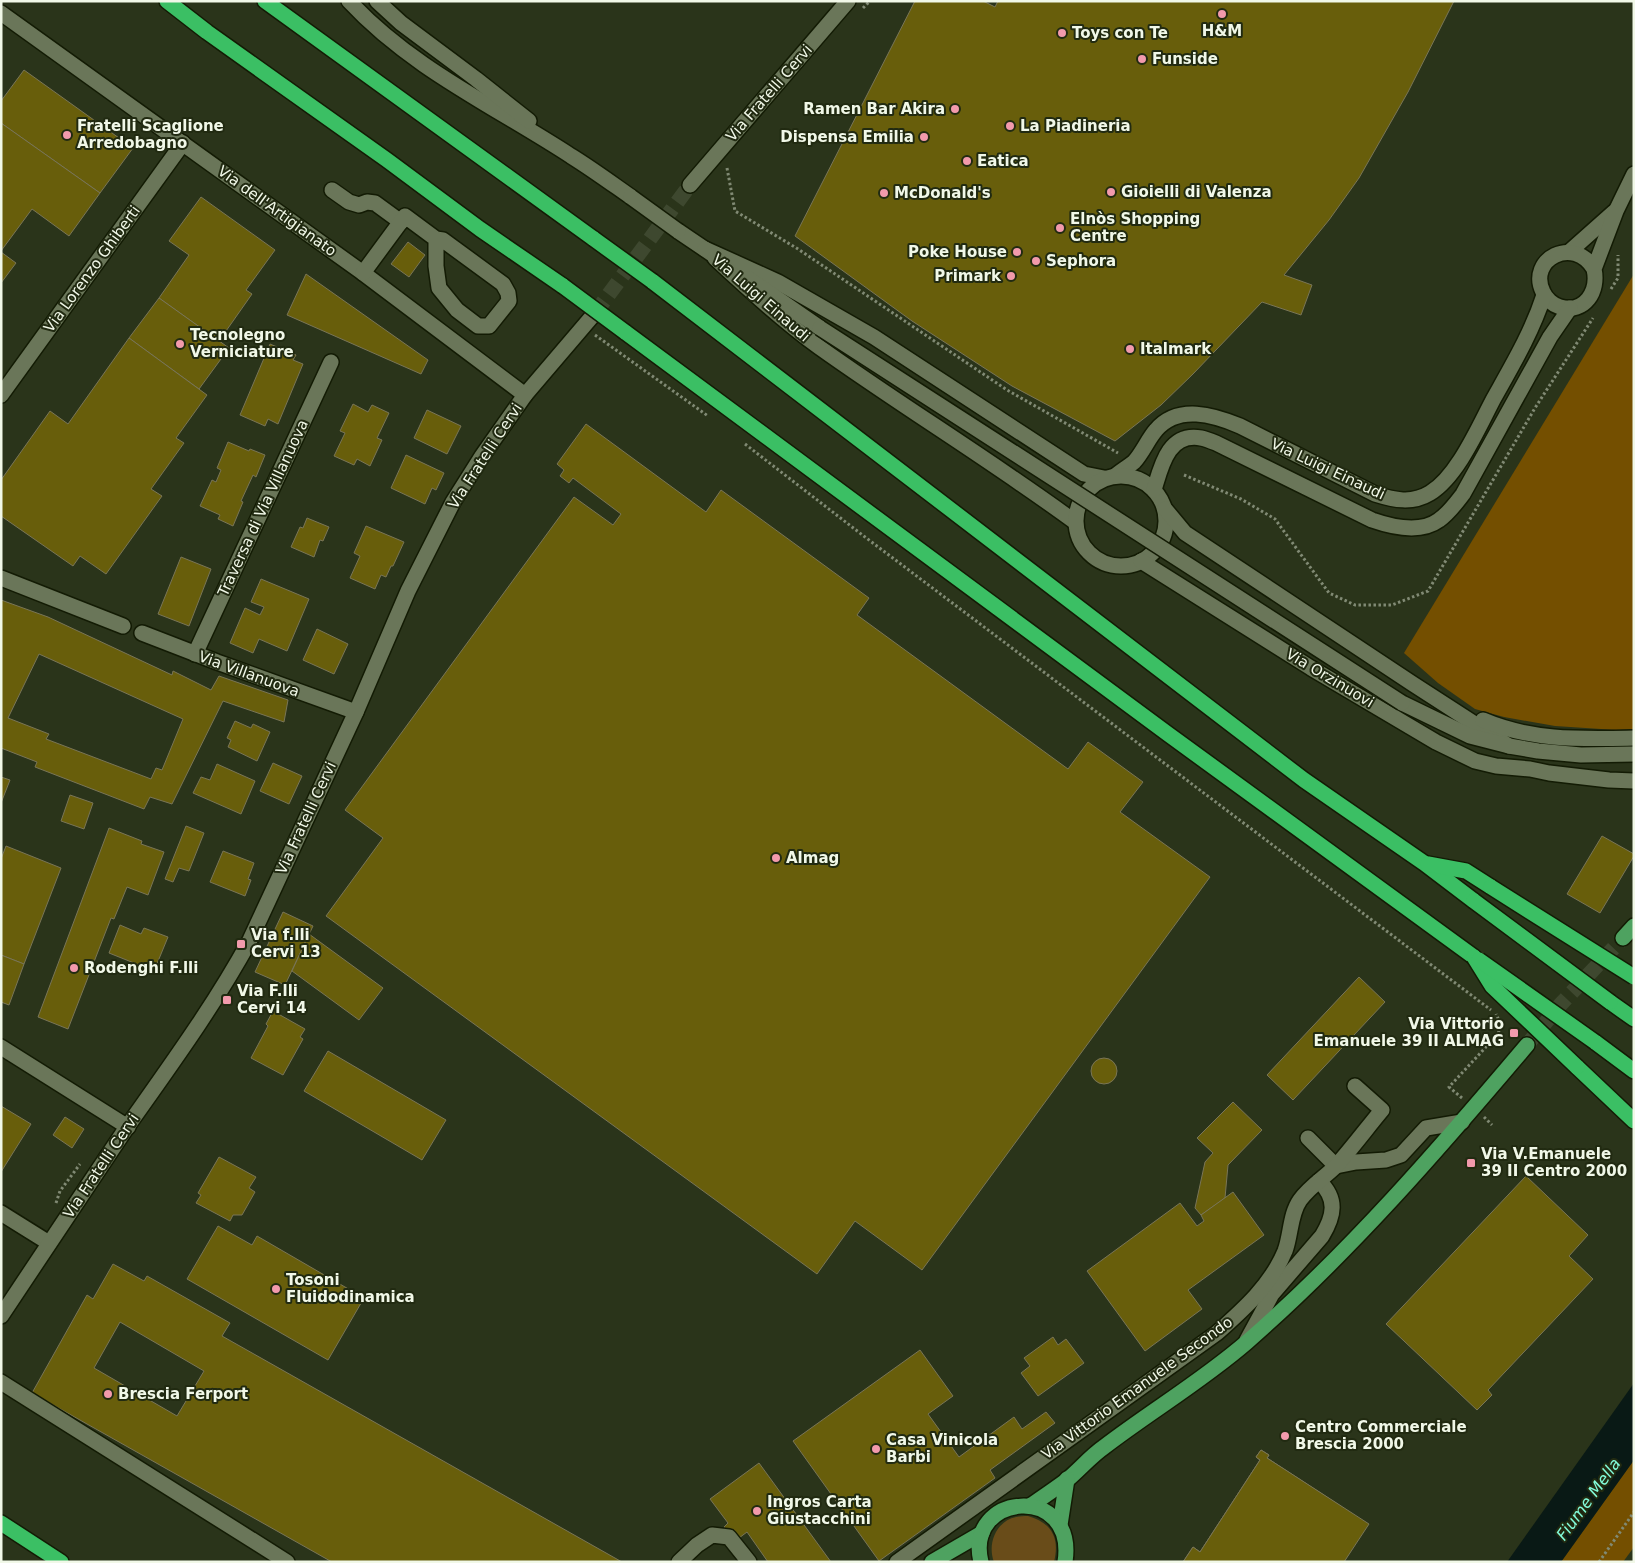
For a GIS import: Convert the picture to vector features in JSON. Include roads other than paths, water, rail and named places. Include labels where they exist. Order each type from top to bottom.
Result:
[{"type":"highway","points":[[167,1],[207,32],[387,160],[480,229],[563,286],[1168,734],[1634,1071]]},
{"type":"highway","points":[[265,1],[652,281],[1304,780],[1424,864],[1634,1020]]},
{"type":"highway","points":[[1424,864],[1466,871],[1634,977]]},
{"type":"highway","points":[[1474,956],[1492,986],[1634,1121]]},
{"type":"highway","points":[[1,1523],[61,1562]]},
{"type":"main road","points":[[1623,938],[1634,926]]},
{"type":"main road","name":"Via Vittorio Emanuele Secondo","points":[[932,1562],[982,1533],[990,1520],[1001,1511],[1015,1506],[1030,1506],[1068,1479],[1102,1447],[1207,1374],[1246,1343],[1293,1300],[1370,1223],[1462,1122],[1527,1045]]},
{"type":"main road","points":[[1060,1525],[1068,1479]]},
{"type":"main road","points":[[1030,1506],[1044,1511],[1060,1525],[1067,1548],[1064,1562]]},
{"type":"main road","points":[[981,1562],[978,1546],[982,1533]]},
{"type":"street","points":[[349,1],[360,14],[391,41],[460,88],[571,155]]},
{"type":"street","points":[[377,1],[401,23],[476,79],[571,155],[678,231],[820,328],[1402,703],[1470,736],[1509,746],[1581,755],[1634,754]]},
{"type":"street","name":"Via Fratelli Cervi","points":[[690,185],[848,1]]},
{"type":"street","name":"Via dell'Artigianato","points":[[1,13],[363,273],[525,395]]},
{"type":"street","name":"Via Lorenzo Ghiberti","points":[[1,395],[183,144]]},
{"type":"street","name":"Via Luigi Einaudi","points":[[1154,490],[1161,464],[1169,449],[1179,440],[1201,438],[1216,443],[1372,520],[1386,525],[1404,528],[1422,527],[1438,521],[1463,494],[1550,337],[1570,308],[1578,306],[1592,295],[1596,278],[1594,269],[1616,211],[1634,174]]},
{"type":"street","points":[[332,190],[349,202],[359,204],[375,203],[401,222]]},
{"type":"street","name":"Via Luigi Einaudi","points":[[705,249],[767,306],[818,346],[1039,495],[1075,522],[1077,508],[1083,496],[1092,486],[1134,462],[1157,428],[1171,419],[1185,414],[1219,417],[1375,494],[1394,500],[1414,500],[1430,493],[1442,484],[1466,451],[1527,338],[1544,295],[1540,280],[1544,266],[1554,256],[1569,252],[1616,211]]},
{"type":"street","points":[[363,273],[405,216],[436,239],[443,240],[503,284],[508,293],[509,301],[489,326],[478,326],[457,310],[439,288],[436,266],[436,239]]},
{"type":"street","name":"Via Luigi Einaudi","points":[[705,249],[778,282],[874,337],[1084,474],[1110,477],[1126,476],[1146,483],[1154,490],[1161,499],[1165,509],[1185,533],[1509,746]]},
{"type":"street","points":[[1569,252],[1584,257],[1594,269]]},
{"type":"street","points":[[1544,295],[1555,305],[1570,308]]},
{"type":"street","name":"Via Fratelli Cervi","points":[[1,1316],[195,1031],[237,964],[250,940],[356,712],[408,591],[453,502],[482,456],[525,395],[594,313]]},
{"type":"street","name":"Traversa di Via Villanuova","points":[[195,654],[331,362]]},
{"type":"street","points":[[1075,522],[1078,536],[1086,549],[1097,559],[1111,565],[1127,566],[1141,561],[1154,552],[1162,539],[1166,524],[1165,509]]},
{"type":"street","name":"Via Orzinuovi","points":[[1141,561],[1303,663],[1436,742],[1475,761],[1496,766],[1566,775],[1634,780]]},
{"type":"street","points":[[1,578],[123,626]]},
{"type":"street","name":"Via Villanuova","points":[[142,633],[356,712]]},
{"type":"street","name":"Via Luigi Einaudi","points":[[1453,708],[1503,729],[1538,736],[1634,738]]},
{"type":"street","name":"Via Orzinuovi","points":[[1470,736],[1530,769]]},
{"type":"street","points":[[1,1047],[128,1127]]},
{"type":"street","name":"Via Vittorio Emanuele Secondo","points":[[897,1562],[1217,1333],[1244,1309],[1262,1289],[1284,1252],[1293,1216],[1299,1201],[1336,1166],[1382,1110],[1355,1086]]},
{"type":"street","points":[[1308,1138],[1336,1166],[1356,1162],[1386,1160],[1401,1154],[1426,1128],[1462,1122]]},
{"type":"street","points":[[1246,1343],[1272,1294],[1322,1236],[1328,1226],[1332,1213],[1332,1200],[1327,1189],[1318,1181]]},
{"type":"street","points":[[1,1213],[49,1243]]},
{"type":"street","points":[[1,1382],[287,1562]]},
{"type":"street","points":[[679,1562],[697,1545],[712,1535],[729,1537],[749,1562]]},
{"type":"water","name":"Fiume Mella","points":[[1634,1383],[1634,1460],[1561,1562],[1507,1562]]},
{"type":"tunnel","points":[[595,313],[690,185]]},
{"type":"tunnel","points":[[1527,1045],[1560,1005],[1623,938]]},
{"type":"place","name":"H&M","points":[[1222,14]]},
{"type":"place","name":"Toys con Te","points":[[1062,33]]},
{"type":"place","name":"Funside","points":[[1142,59]]},
{"type":"place","name":"Ramen Bar Akira","points":[[955,109]]},
{"type":"place","name":"La Piadineria","points":[[1010,126]]},
{"type":"place","name":"Fratelli Scaglione Arredobagno","points":[[67,135]]},
{"type":"place","name":"Dispensa Emilia","points":[[924,137]]},
{"type":"place","name":"Eatica","points":[[967,161]]},
{"type":"place","name":"Gioielli di Valenza","points":[[1111,192]]},
{"type":"place","name":"McDonald's","points":[[884,193]]},
{"type":"place","name":"Elnòs Shopping Centre","points":[[1060,228]]},
{"type":"place","name":"Poke House","points":[[1017,252]]},
{"type":"place","name":"Sephora","points":[[1036,261]]},
{"type":"place","name":"Primark","points":[[1011,276]]},
{"type":"place","name":"Tecnolegno Verniciature","points":[[180,344]]},
{"type":"place","name":"Italmark","points":[[1130,349]]},
{"type":"place","name":"Almag","points":[[776,858]]},
{"type":"place","name":"Via f.lli Cervi 13","points":[[241,944]]},
{"type":"place","name":"Rodenghi F.lli","points":[[74,968]]},
{"type":"place","name":"Via F.lli Cervi 14","points":[[227,1000]]},
{"type":"place","name":"Via Vittorio Emanuele 39 II ALMAG","points":[[1514,1033]]},
{"type":"place","name":"Via V.Emanuele 39 II Centro 2000","points":[[1471,1163]]},
{"type":"place","name":"Tosoni Fluidodinamica","points":[[276,1289]]},
{"type":"place","name":"Brescia Ferport","points":[[108,1394]]},
{"type":"place","name":"Centro Commerciale Brescia 2000","points":[[1285,1436]]},
{"type":"place","name":"Casa Vinicola Barbi","points":[[876,1449]]},
{"type":"place","name":"Ingros Carta Giustacchini","points":[[757,1511]]}]
